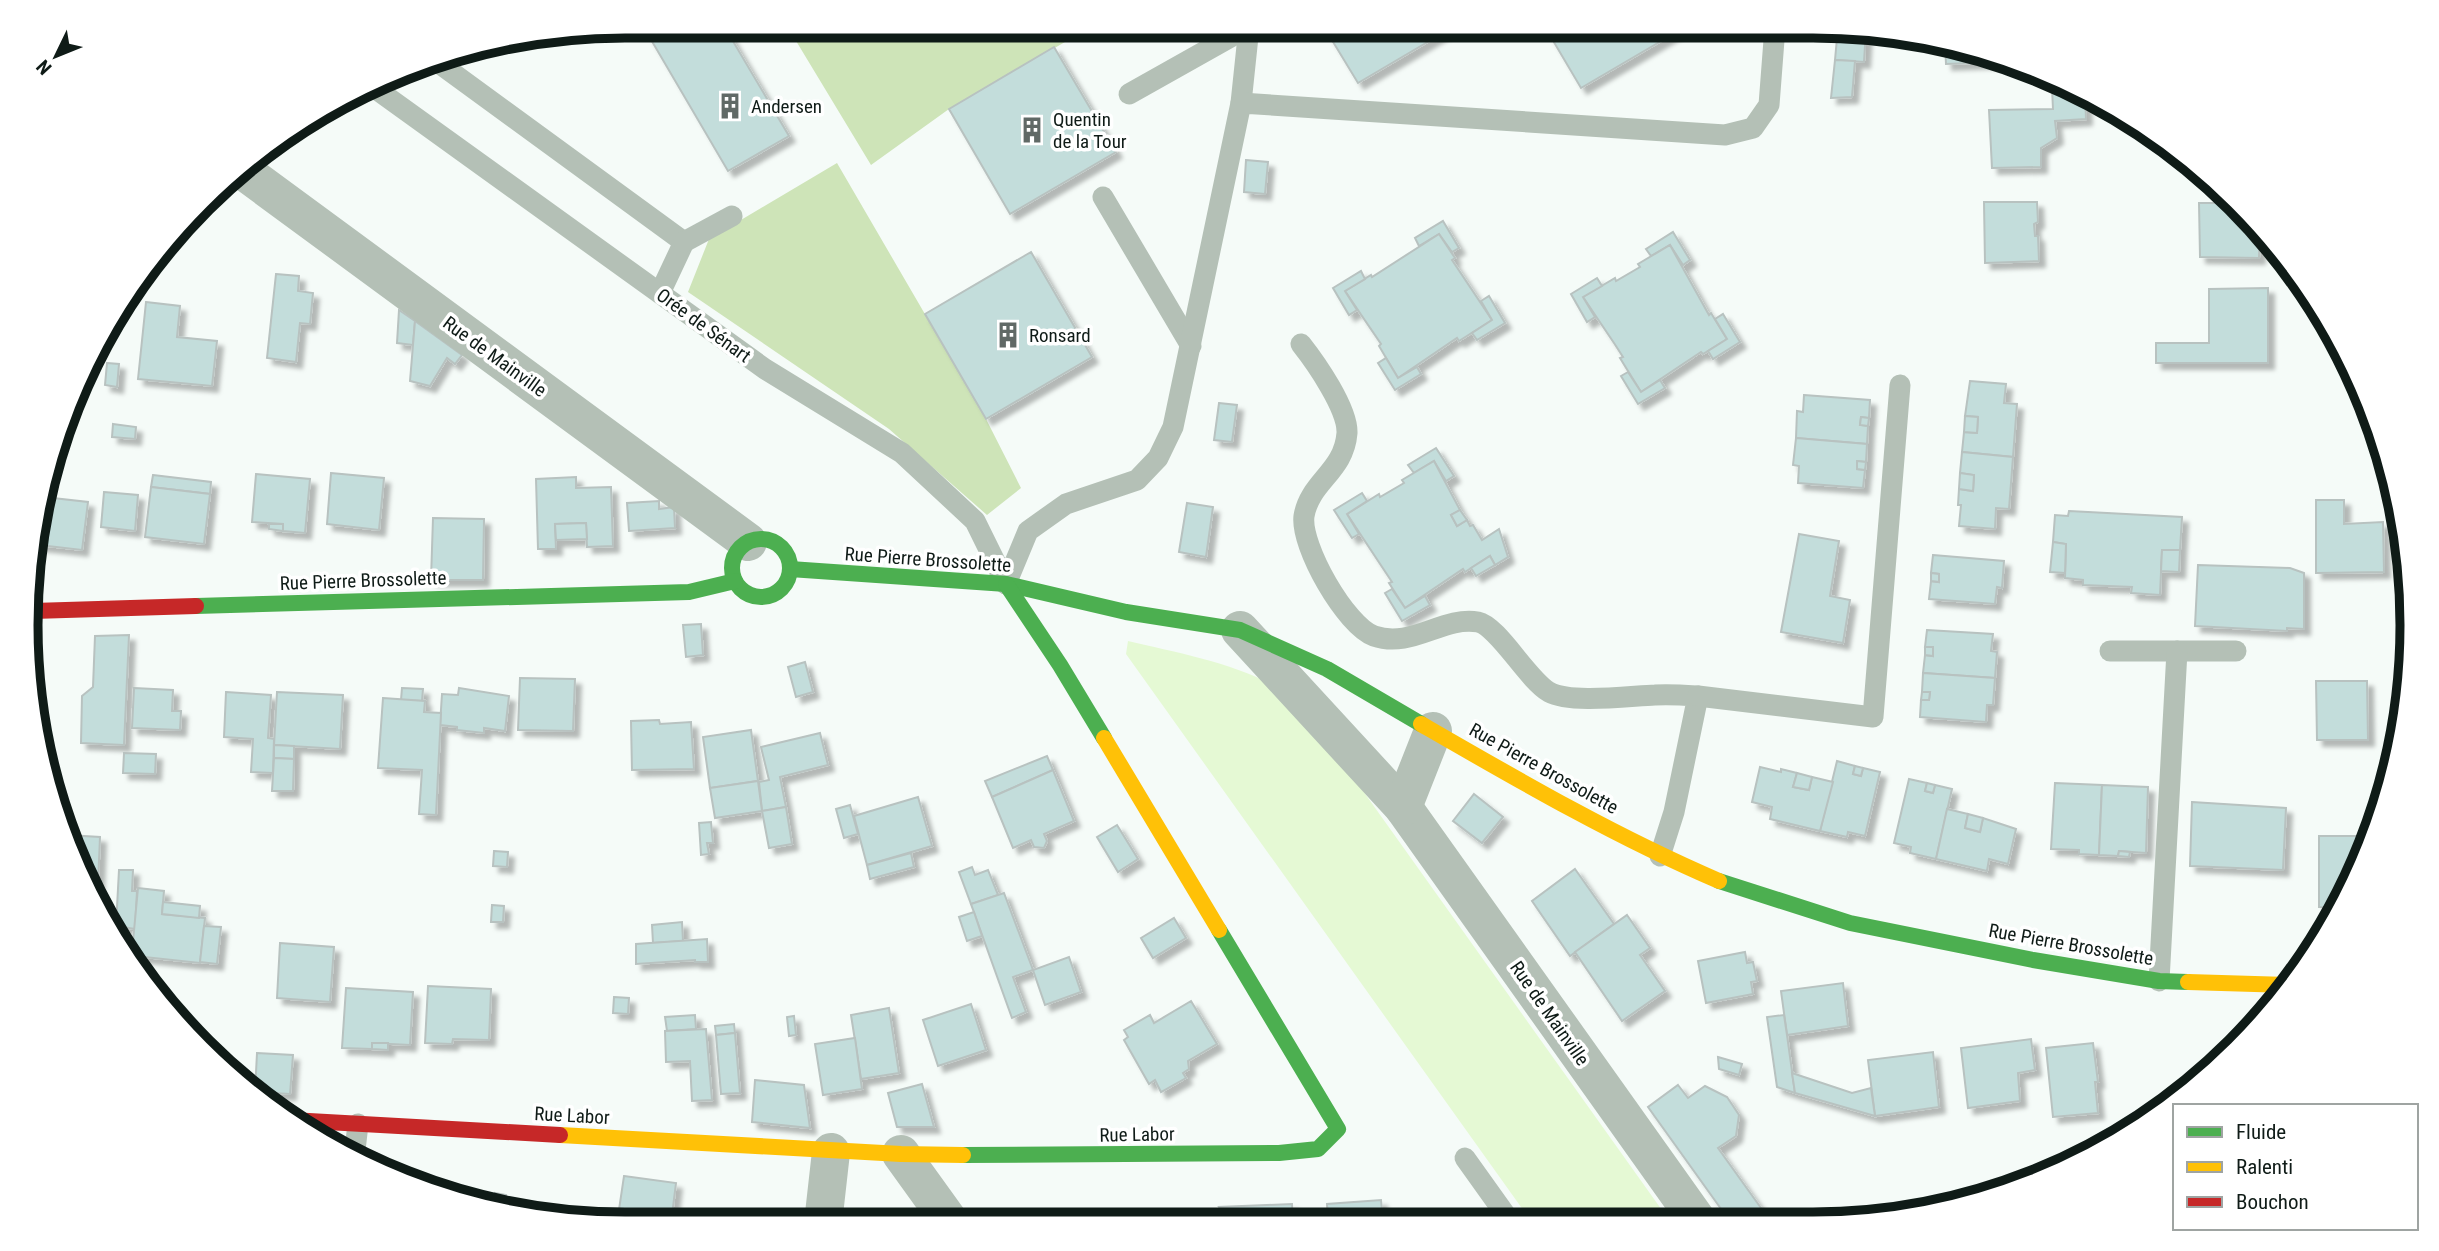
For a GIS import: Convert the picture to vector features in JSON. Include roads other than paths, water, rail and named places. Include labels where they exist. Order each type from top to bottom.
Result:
[{"type":"street","name":"Rue de Mainville","points":[[249,175],[748,542]]},
{"type":"street","points":[[768,540],[777,544],[788,559],[790,569],[783,586],[776,593],[767,596],[748,594],[735,581],[732,563],[741,547],[748,542],[768,540]]},
{"type":"street","name":"Rue Pierre Brossolette","points":[[790,569],[1006,584],[1126,612],[1240,630],[1327,669],[1433,731],[1660,856],[1734,888],[1850,923],[2033,960],[2159,981],[2278,985]]},
{"type":"street","name":"Rue Pierre Brossolette","points":[[39,611],[689,592],[735,581]]},
{"type":"street","name":"Rue Labor","points":[[311,1121],[901,1154],[1017,1156],[1279,1153],[1318,1149],[1338,1129],[1060,665],[1006,584]]},
{"type":"street","name":"Rue de Mainville","points":[[1240,630],[1402,807],[1691,1212]]},
{"type":"street","points":[[1402,807],[1433,731]]},
{"type":"street","points":[[824,1212],[831,1152]]},
{"type":"street","points":[[901,1154],[943,1212]]},
{"type":"lane","points":[[1129,94],[1229,38]]},
{"type":"lane","points":[[1006,584],[1028,531],[1066,504],[1137,480],[1158,458],[1173,426],[1241,103],[1247,38]]},
{"type":"lane","points":[[1241,103],[1724,135],[1753,128],[1769,105],[1774,38]]},
{"type":"lane","points":[[445,68],[684,243]]},
{"type":"lane","name":"Orée de Sénart","points":[[381,92],[765,369],[902,453],[975,521],[1006,584]]},
{"type":"lane","points":[[1103,197],[1191,346]]},
{"type":"lane","points":[[660,293],[684,243],[732,216]]},
{"type":"lane","points":[[1301,344],[1336,397],[1347,430],[1343,457],[1311,495],[1304,517],[1306,540],[1334,595],[1355,623],[1374,636],[1401,639],[1425,634],[1455,622],[1481,622],[1503,642],[1527,673],[1550,693],[1576,698],[1659,694],[1698,696],[1873,717],[1899,385]]},
{"type":"lane","points":[[2110,651],[2236,650]]},
{"type":"lane","points":[[2159,981],[2158,955],[2177,651]]},
{"type":"lane","points":[[1660,856],[1674,812],[1698,696]]},
{"type":"lane","points":[[355,1146],[358,1124]]},
{"type":"lane","points":[[1465,1158],[1504,1212]]},
{"type":"place","name":"Andersen","points":[[730,106]]},
{"type":"place","name":"Quentin de la Tour","points":[[1032,130]]},
{"type":"place","name":"Ronsard","points":[[1008,335]]}]
